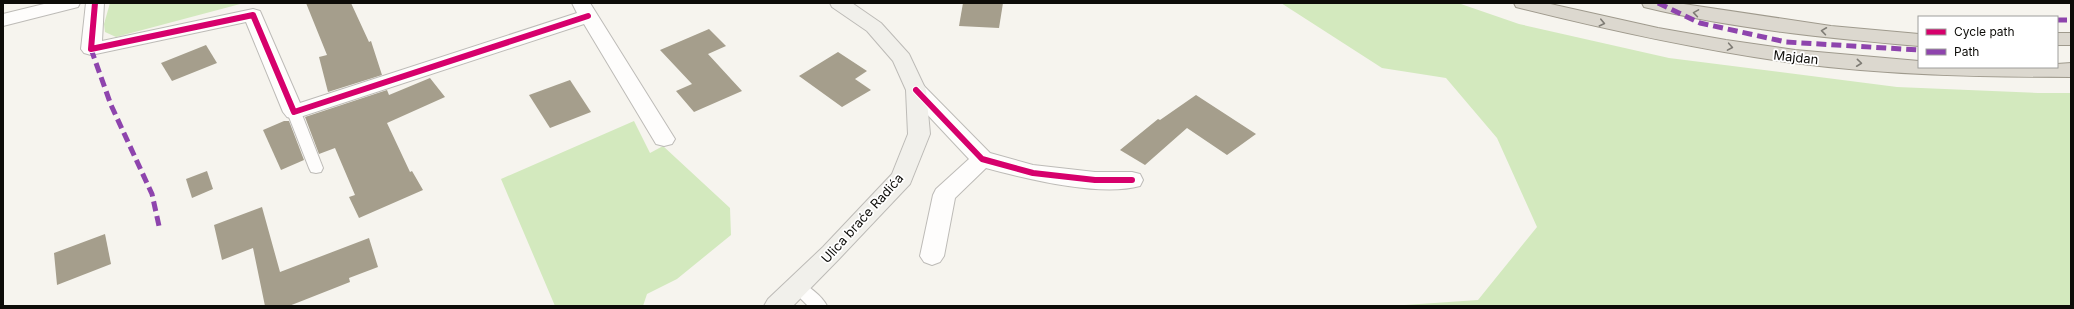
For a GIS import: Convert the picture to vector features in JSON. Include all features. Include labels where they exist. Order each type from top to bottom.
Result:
[{"type":"highway","name":"Majdan","points":[[1523,3],[1564,14],[1659,35],[1770,54],[1906,68],[2030,71],[2071,70]]},
{"type":"highway","points":[[1651,3],[1691,12],[1831,32],[1918,40]]},
{"type":"highway","points":[[2058,39],[2071,39]]},
{"type":"main road","name":"Ulica braće Radića","points":[[778,306],[902,178],[919,134],[916,90],[902,59],[874,27],[839,3]]},
{"type":"street","points":[[3,20],[71,3]]},
{"type":"street","points":[[95,3],[91,49],[253,15],[294,112],[584,10],[664,139]]},
{"type":"street","points":[[916,90],[982,159],[1033,173],[1095,180],[1132,180]]},
{"type":"street","points":[[932,256],[944,195],[982,159]]},
{"type":"lane","points":[[294,112],[316,168]]},
{"type":"lane","points":[[797,287],[819,306]]},
{"type":"green space","points":[[110,3],[244,3],[116,37],[105,32],[104,24]]},
{"type":"green space","points":[[1281,3],[1458,3],[1519,24],[1669,58],[1897,87],[2071,93],[2071,306],[1390,306],[1478,300],[1537,227],[1497,138],[1446,78],[1382,68]]},
{"type":"green space","points":[[634,121],[650,153],[663,146],[730,208],[731,235],[677,279],[647,294],[643,306],[555,306],[501,179]]},
{"type":"building","points":[[306,3],[351,3],[369,42],[371,41],[382,75],[328,92],[319,57],[327,55]]},
{"type":"building","points":[[963,3],[1003,3],[999,28],[959,26]]},
{"type":"building","points":[[709,29],[726,46],[708,54],[742,91],[694,112],[676,91],[692,84],[660,50]]},
{"type":"building","points":[[206,45],[217,63],[172,81],[161,63]]},
{"type":"building","points":[[838,52],[867,71],[855,79],[871,90],[842,107],[799,76]]},
{"type":"building","points":[[430,78],[445,97],[387,123],[410,172],[412,171],[423,190],[359,218],[349,197],[355,195],[335,148],[319,154],[305,117],[387,90],[389,95]]},
{"type":"building","points":[[570,80],[591,112],[550,128],[529,95]]},
{"type":"building","points":[[1196,95],[1256,134],[1227,155],[1187,128],[1145,165],[1120,150],[1158,119],[1160,120]]},
{"type":"building","points":[[284,121],[289,121],[304,160],[281,170],[263,130]]},
{"type":"building","points":[[207,171],[213,189],[192,198],[186,179]]},
{"type":"building","points":[[262,207],[280,272],[369,238],[378,267],[349,278],[350,282],[289,306],[265,306],[253,248],[222,260],[214,225]]},
{"type":"building","points":[[105,234],[111,264],[57,285],[54,253]]},
{"type":"marked path","points":[[1658,3],[1700,23],[1786,42],[1918,50]]},
{"type":"marked path","points":[[2058,20],[2071,20]]},
{"type":"marked path","points":[[91,49],[111,105],[152,194],[159,226]]},
{"type":"cycle path","points":[[95,3],[91,49],[253,15],[294,112],[588,16]]},
{"type":"cycle path","points":[[916,90],[982,159],[1033,173],[1095,180],[1132,180]]}]
